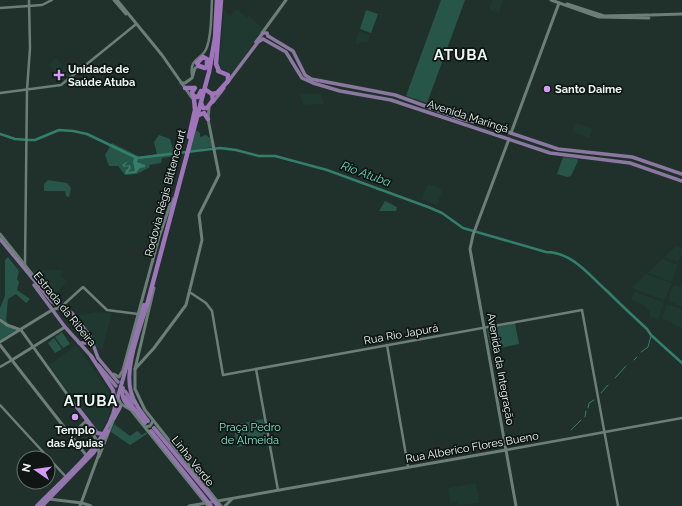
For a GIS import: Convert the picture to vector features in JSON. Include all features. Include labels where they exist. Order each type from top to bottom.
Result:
[{"type":"highway","name":"Rodovia Régis Bittencourt","points":[[136,409],[130,391],[129,379],[145,306],[172,199],[209,72],[216,27],[216,0]]},
{"type":"highway","name":"Rodovia Régis Bittencourt","points":[[190,138],[201,89],[208,68],[216,0]]},
{"type":"highway","points":[[219,71],[216,64],[222,0]]},
{"type":"highway","points":[[216,27],[221,13]]},
{"type":"highway","points":[[184,85],[201,89],[212,94],[220,92],[229,79],[227,74],[199,66],[197,61],[204,57],[207,59],[208,68]]},
{"type":"highway","points":[[202,100],[202,107],[206,108],[213,100],[212,94]]},
{"type":"highway","points":[[190,138],[195,110],[194,99]]},
{"type":"highway","points":[[190,138],[201,113],[209,108]]},
{"type":"highway","points":[[201,113],[205,113],[208,119]]},
{"type":"highway","name":"Rodovia Régis Bittencourt","points":[[118,407],[118,386],[122,380],[155,274],[185,156]]},
{"type":"highway","points":[[130,355],[122,394],[125,402],[136,409]]},
{"type":"highway","points":[[40,505],[49,499],[97,449],[114,419],[118,407],[113,390],[91,356]]},
{"type":"highway","points":[[122,380],[124,367]]},
{"type":"highway","points":[[125,397],[148,423]]},
{"type":"highway","points":[[76,407],[97,433],[104,434]]},
{"type":"highway","points":[[40,505],[104,434],[118,407]]},
{"type":"highway","name":"Linha Verde","points":[[211,504],[172,458],[153,429],[218,506]]},
{"type":"highway","points":[[171,445],[182,463]]},
{"type":"highway","points":[[172,458],[178,468]]},
{"type":"highway","points":[[191,473],[200,481]]},
{"type":"main road","points":[[116,0],[194,99]]},
{"type":"main road","points":[[116,0],[160,56]]},
{"type":"main road","points":[[135,369],[152,351],[183,310],[190,292],[202,240],[199,215],[219,175],[208,119],[209,108],[258,42],[263,37],[268,35],[269,27],[287,0]]},
{"type":"main road","points":[[227,74],[233,73],[263,37],[287,0]]},
{"type":"main road","points":[[551,0],[604,16],[682,14]]},
{"type":"main road","points":[[556,0],[568,5]]},
{"type":"main road","points":[[511,133],[560,3]]},
{"type":"main road","name":"Avenida Maringá","points":[[263,37],[268,35],[293,51],[307,77],[402,97],[439,111],[482,131],[544,151],[630,163],[682,181]]},
{"type":"main road","name":"Avenida Maringá","points":[[263,37],[290,55],[302,78],[309,82],[391,100],[436,115],[484,124],[558,149],[632,157],[682,174]]},
{"type":"main road","points":[[278,47],[280,42]]},
{"type":"main road","points":[[294,74],[296,71],[295,66],[298,67],[300,64]]},
{"type":"main road","points":[[184,85],[192,76],[195,68],[199,66]]},
{"type":"main road","points":[[345,91],[344,88],[346,86]]},
{"type":"main road","points":[[371,96],[374,94],[372,90]]},
{"type":"main road","points":[[436,115],[439,111]]},
{"type":"main road","points":[[482,131],[480,127],[484,124]]},
{"type":"main road","points":[[521,143],[525,142],[524,137]]},
{"type":"main road","name":"Avenida da Integração","points":[[509,139],[473,235],[470,249],[516,506]]},
{"type":"main road","points":[[544,151],[543,147],[546,145]]},
{"type":"main road","points":[[572,156],[575,154],[574,151]]},
{"type":"main road","points":[[670,177],[670,173],[673,171]]},
{"type":"main road","points":[[0,234],[58,307],[0,343],[86,455]]},
{"type":"main road","name":"Estrada da Ribeira","points":[[0,239],[37,285],[58,307],[66,309],[72,313],[90,336],[97,354],[118,386]]},
{"type":"main road","name":"Estrada da Ribeira","points":[[0,242],[65,327],[118,386]]},
{"type":"main road","points":[[6,247],[14,251]]},
{"type":"main road","points":[[97,354],[115,376],[121,374],[137,313],[145,306]]},
{"type":"main road","points":[[145,306],[135,369],[135,385],[138,397],[148,423],[178,468],[211,504]]},
{"type":"main road","points":[[0,320],[7,325],[21,330],[76,407],[95,439],[99,450],[98,461],[81,504]]},
{"type":"main road","points":[[12,360],[65,327]]},
{"type":"main road","points":[[79,343],[87,344],[90,336]]},
{"type":"main road","points":[[137,358],[141,361]]},
{"type":"main road","points":[[125,391],[136,409]]},
{"type":"main road","points":[[118,397],[118,407],[131,410],[148,423],[171,445],[221,506]]},
{"type":"main road","points":[[76,407],[95,439]]},
{"type":"main road","points":[[71,435],[85,422]]},
{"type":"main road","name":"Rua Alberico Flores Bueno","points":[[227,500],[506,450]]},
{"type":"main road","points":[[210,492],[221,498],[240,497]]},
{"type":"main road","name":"Rua Alberico Flores Bueno","points":[[192,506],[211,504],[266,493]]},
{"type":"main road","points":[[49,499],[91,506]]},
{"type":"main road","points":[[225,506],[232,499]]},
{"type":"street","points":[[25,265],[26,90],[30,48],[29,0]]},
{"type":"street","points":[[0,8],[29,6],[48,3],[52,0]]},
{"type":"street","points":[[192,76],[191,69],[194,62],[207,48],[212,0]]},
{"type":"street","points":[[0,93],[61,86],[135,25]]},
{"type":"street","points":[[21,260],[25,258]]},
{"type":"street","points":[[58,307],[69,300],[83,287],[106,310],[137,313]]},
{"type":"street","name":"Rua Rio Japurá","points":[[190,292],[206,303],[212,311],[223,375],[582,310],[604,432]]},
{"type":"street","points":[[66,309],[69,300]]},
{"type":"street","points":[[387,345],[408,467]]},
{"type":"street","points":[[0,367],[12,360]]},
{"type":"street","points":[[256,369],[278,490]]},
{"type":"street","points":[[0,405],[66,476]]},
{"type":"street","name":"Rua Alberico Flores Bueno","points":[[506,450],[682,418]]},
{"type":"street","points":[[98,461],[114,419]]},
{"type":"street","points":[[604,432],[618,506]]},
{"type":"shaded area","points":[[492,0],[503,0],[499,13],[489,10]]},
{"type":"shaded area","points":[[237,9],[247,18],[249,16],[264,29],[233,72],[229,73],[221,69],[219,66],[224,10],[230,16]]},
{"type":"shaded area","points":[[359,31],[370,35],[367,43],[361,41],[359,45],[355,43]]},
{"type":"shaded area","points":[[56,58],[71,75],[60,83],[49,64]]},
{"type":"shaded area","points":[[300,94],[321,94],[324,104],[303,105]]},
{"type":"shaded area","points":[[576,123],[593,129],[589,138],[573,132]]},
{"type":"shaded area","points":[[134,158],[138,159],[137,162],[145,165],[145,167],[140,168],[136,173],[125,174],[129,166],[124,167],[122,165],[128,161],[124,166],[130,165],[131,168],[128,172],[135,171],[133,162]]},
{"type":"shaded area","points":[[428,184],[443,189],[437,205],[422,199]]},
{"type":"shaded area","points":[[676,246],[682,248],[682,255],[678,262],[664,257]]},
{"type":"shaded area","points":[[662,259],[678,265],[672,282],[647,273]]},
{"type":"shaded area","points":[[32,270],[64,270],[60,275],[67,282],[53,296]]},
{"type":"shaded area","points":[[646,274],[672,283],[666,298],[663,300],[634,289],[633,286]]},
{"type":"shaded area","points":[[676,285],[682,287],[682,307],[668,300],[672,287]]},
{"type":"shaded area","points":[[635,292],[664,302],[658,320],[650,317],[650,311],[644,305],[631,300]]},
{"type":"shaded area","points":[[667,304],[682,309],[682,328],[662,318]]},
{"type":"shaded area","points":[[97,312],[112,313],[102,350],[97,348],[92,336],[76,316]]},
{"type":"shaded area","points":[[76,345],[108,389],[112,400],[108,419],[100,432],[97,431],[49,365]]},
{"type":"shaded area","points":[[476,483],[480,503],[458,506],[457,501],[450,502],[448,488]]},
{"type":"green space","points":[[441,0],[465,0],[427,103],[406,96]]},
{"type":"green space","points":[[366,10],[378,14],[371,33],[360,29]]},
{"type":"green space","points":[[196,130],[200,133],[200,137],[206,135],[210,138],[212,147],[190,151]]},
{"type":"green space","points":[[159,135],[170,139],[175,156],[162,158],[161,163],[149,165],[150,167],[137,174],[125,175],[118,166],[109,166],[105,155],[112,143],[140,157],[157,154],[154,142]]},
{"type":"green space","points":[[563,157],[577,159],[578,161],[571,176],[567,177],[557,174]]},
{"type":"green space","points":[[48,180],[67,183],[71,188],[69,197],[66,196],[65,191],[44,191],[44,184]]},
{"type":"green space","points":[[385,201],[397,207],[396,211],[379,211]]},
{"type":"green space","points":[[8,257],[19,271],[17,290],[30,299],[26,303],[16,294],[8,299],[6,320],[9,325],[0,318],[0,308],[5,296],[5,260]]},
{"type":"green space","points":[[0,322],[16,330],[0,340]]},
{"type":"green space","points":[[515,323],[519,344],[491,350],[487,329]]},
{"type":"green space","points":[[62,332],[70,344],[63,348],[55,337]]},
{"type":"green space","points":[[54,338],[62,349],[55,353],[48,343]]},
{"type":"green space","name":"Praça Pedro de Almeida","points":[[263,419],[267,442],[237,447],[233,425]]},
{"type":"green space","points":[[114,424],[130,436],[137,431],[142,435],[146,432],[147,434],[130,445],[111,432]]},
{"type":"waterway","name":"Rio Atuba","points":[[0,134],[15,139],[35,140],[59,130],[73,131],[87,134],[137,158],[220,148],[236,150],[259,156],[275,156],[327,170],[428,207],[442,213],[463,228],[546,252],[555,253],[572,260],[587,272],[647,329],[651,335],[682,363]]},
{"type":"waterway","points":[[641,352],[648,347],[651,336]]},
{"type":"waterway","points":[[634,360],[637,357]]},
{"type":"waterway","points":[[615,378],[626,366]]},
{"type":"waterway","points":[[601,393],[608,385]]},
{"type":"waterway","points":[[588,408],[589,403],[594,400]]},
{"type":"waterway","points":[[585,417],[586,411]]},
{"type":"waterway","points":[[571,430],[581,420]]},
{"type":"place","name":"Unidade de Saúde Atuba","points":[[59,75]]},
{"type":"place","name":"Santo Daime","points":[[547,89]]},
{"type":"place","name":"Templo das Águias","points":[[75,417]]},
{"type":"district","name":"ATUBA","points":[[461,55]]},
{"type":"district","name":"ATUBA","points":[[91,401]]}]
